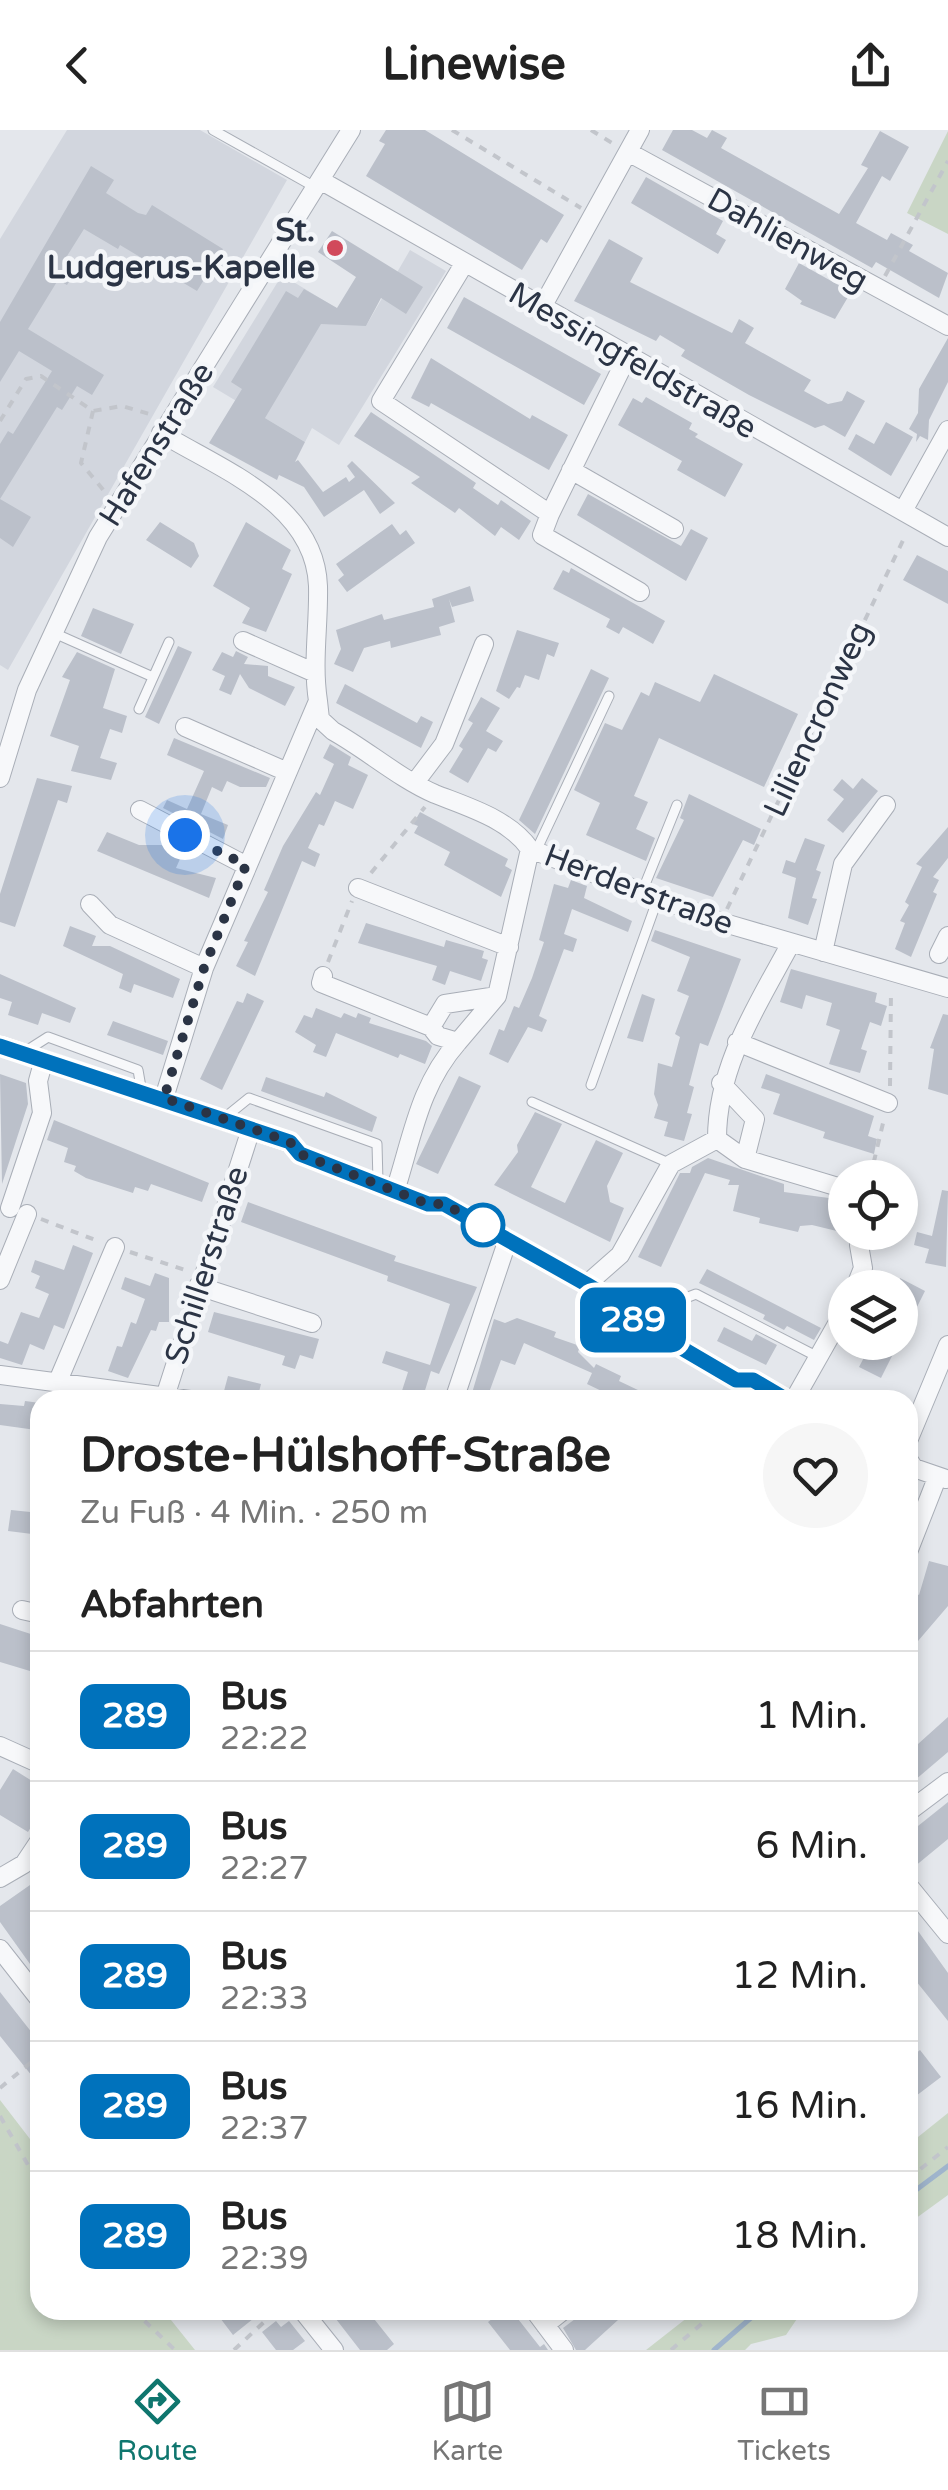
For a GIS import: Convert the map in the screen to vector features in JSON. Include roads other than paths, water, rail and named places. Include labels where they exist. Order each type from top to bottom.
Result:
[{"type":"street","name":"Hafenstraße","points":[[0,778],[27,690],[116,504],[351,130]]},
{"type":"street","points":[[541,309],[640,130]]},
{"type":"street","name":"Dahlienweg","points":[[628,152],[948,326]]},
{"type":"street","name":"Messingfeldstraße","points":[[316,183],[948,537]]},
{"type":"street","points":[[464,264],[382,402],[550,514]]},
{"type":"street","points":[[628,357],[542,535],[640,592]]},
{"type":"street","points":[[909,514],[948,430]]},
{"type":"street","points":[[161,434],[280,505],[305,537],[318,582],[313,672],[318,701],[204,968],[164,1098]]},
{"type":"street","points":[[572,470],[674,529]]},
{"type":"street","points":[[243,641],[313,672]]},
{"type":"street","points":[[416,781],[444,744],[484,644]]},
{"type":"street","name":"Herderstraße","points":[[318,701],[320,719],[333,732],[520,835],[533,850],[721,922],[948,988]]},
{"type":"street","points":[[185,727],[285,771]]},
{"type":"street","points":[[823,952],[843,864],[886,805]]},
{"type":"street","points":[[140,810],[246,865]]},
{"type":"street","points":[[387,1185],[435,1068],[497,996],[533,850]]},
{"type":"street","points":[[358,888],[509,947]]},
{"type":"street","points":[[90,904],[110,925],[204,968]]},
{"type":"street","points":[[938,954],[948,936]]},
{"type":"street","points":[[716,1140],[722,1084],[738,1042],[791,943]]},
{"type":"street","points":[[323,976],[321,983],[431,1027],[438,1036],[458,1042]]},
{"type":"street","points":[[431,1027],[445,1004],[497,996]]},
{"type":"street","points":[[738,1042],[888,1103]]},
{"type":"street","points":[[0,1046],[290,1142],[300,1154],[428,1204],[444,1204],[601,1293],[608,1305],[736,1380],[753,1380],[772,1390]]},
{"type":"street","points":[[0,1280],[42,1113],[38,1081],[43,1063]]},
{"type":"street","points":[[722,1084],[755,1119],[746,1159]]},
{"type":"street","name":"Schillerstraße","points":[[166,1390],[251,1130]]},
{"type":"street","points":[[716,1140],[746,1159],[828,1185]]},
{"type":"street","points":[[586,1284],[620,1254],[671,1164],[716,1140]]},
{"type":"street","points":[[461,1390],[508,1240]]},
{"type":"street","points":[[58,1380],[115,1247]]},
{"type":"street","points":[[198,1286],[312,1322]]},
{"type":"street","points":[[797,1390],[828,1340]]},
{"type":"street","points":[[918,1418],[948,1345]]},
{"type":"street","points":[[0,1375],[120,1390]]},
{"type":"street","points":[[918,1470],[943,1479],[918,1531]]},
{"type":"street","points":[[0,1746],[30,1760]]},
{"type":"street","points":[[918,1804],[948,1782]]},
{"type":"street","points":[[0,1878],[24,1864],[30,1855]]},
{"type":"street","points":[[918,1897],[948,1934]]},
{"type":"street","points":[[0,1949],[30,1987]]},
{"type":"street","points":[[310,2320],[334,2350]]},
{"type":"street","points":[[541,2320],[564,2350]]},
{"type":"lane","points":[[212,130],[316,183]]},
{"type":"lane","points":[[54,633],[153,677]]},
{"type":"lane","points":[[139,709],[169,642]]},
{"type":"lane","points":[[533,850],[609,696]]},
{"type":"lane","points":[[591,1085],[677,805]]},
{"type":"lane","points":[[21,1054],[48,1037],[138,1070],[142,1095]]},
{"type":"lane","points":[[223,1119],[248,1098],[377,1144],[387,1185]]},
{"type":"lane","points":[[532,1102],[671,1164]]},
{"type":"lane","points":[[654,1332],[683,1300],[696,1294],[818,1357]]},
{"type":"waterway","points":[[918,2188],[948,2166]]},
{"type":"waterway","points":[[714,2350],[748,2320]]},
{"type":"place","name":"St. Ludgerus-Kapelle","points":[[335,248]]}]
